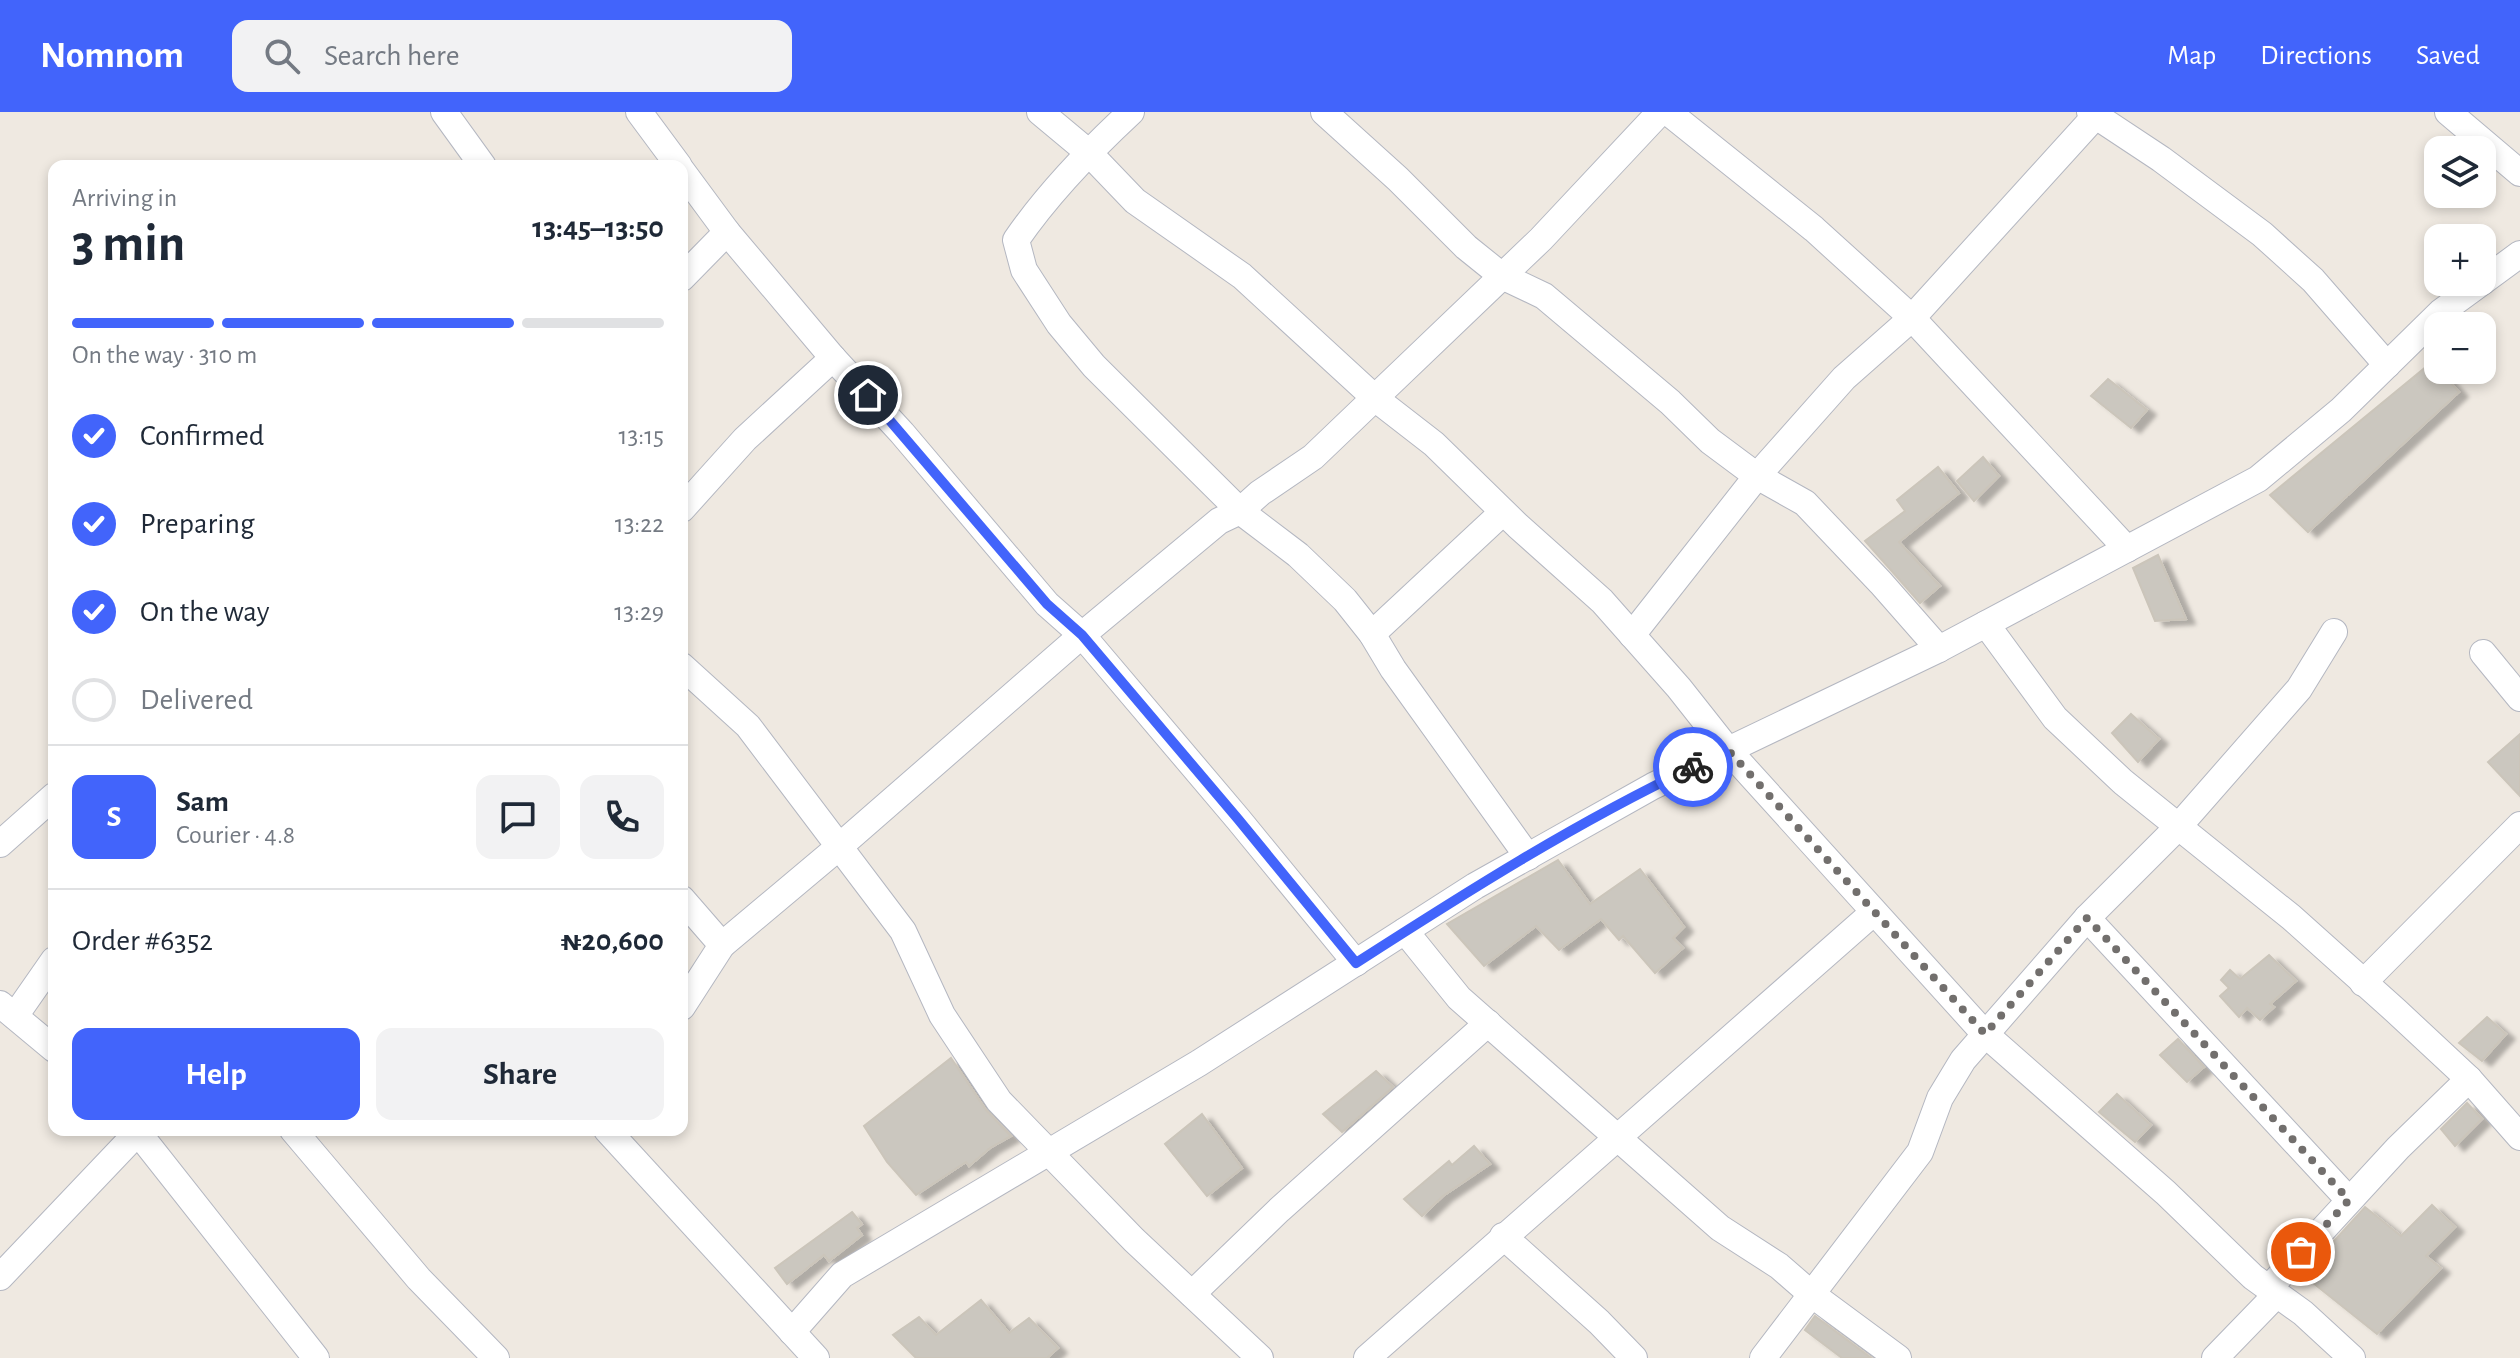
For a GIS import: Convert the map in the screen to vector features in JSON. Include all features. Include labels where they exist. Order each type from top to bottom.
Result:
[{"type":"street","points":[[444,112],[479,160]]},
{"type":"street","points":[[639,112],[674,160]]},
{"type":"street","points":[[1040,112],[1088,152],[1135,201],[1242,276],[1376,399],[1434,444],[1503,512],[1602,601],[1679,688],[1728,750],[1985,1034],[2131,1161],[2253,1277],[2303,1313],[2352,1358]]},
{"type":"street","points":[[1131,112],[1088,152],[1032,216],[1016,240],[1024,270],[1059,324],[1094,366],[1240,511],[1298,555],[1345,600],[1528,857]]},
{"type":"street","points":[[1324,112],[1398,179],[1466,247],[1502,276],[1544,296],[1670,402],[1710,441],[1757,476],[1805,503],[1939,649]]},
{"type":"street","points":[[688,998],[722,945],[1219,521],[1240,511],[1260,493],[1313,457],[1541,239],[1660,112]]},
{"type":"street","points":[[1668,112],[1814,229],[1912,318],[2127,549]]},
{"type":"street","points":[[2448,112],[2520,173]]},
{"type":"street","points":[[1632,635],[1757,476],[1844,378],[1912,318],[2095,113],[2262,234],[2313,280],[2387,365]]},
{"type":"street","points":[[688,179],[727,232],[833,358],[902,433],[1047,604],[1082,635],[1356,963]]},
{"type":"street","points":[[688,272],[727,232]]},
{"type":"street","points":[[2496,272],[2520,254]]},
{"type":"street","points":[[792,1332],[842,1275],[1199,1063],[1475,886],[1653,786],[1939,649],[2258,479],[2341,410],[2441,312],[2463,296]]},
{"type":"street","points":[[688,502],[745,439],[833,358]]},
{"type":"street","points":[[1372,634],[1503,512]]},
{"type":"street","points":[[1986,624],[2055,718],[2123,782],[2291,917],[2469,1079],[2520,1137]]},
{"type":"street","points":[[1763,1358],[1920,1152],[1940,1098],[1963,1060],[2087,918],[2178,827],[2299,689],[2334,632]]},
{"type":"street","points":[[2483,653],[2520,698]]},
{"type":"street","points":[[688,671],[748,726],[903,931],[942,1015],[999,1101],[1134,1240],[1260,1358]]},
{"type":"street","points":[[0,844],[48,801]]},
{"type":"street","points":[[2363,983],[2520,825]]},
{"type":"street","points":[[688,906],[722,945]]},
{"type":"street","points":[[1367,1358],[1874,912]]},
{"type":"street","points":[[2087,918],[2349,1200]]},
{"type":"street","points":[[1405,931],[1459,998],[1720,1228],[1779,1266],[1810,1293],[1898,1358]]},
{"type":"street","points":[[48,967],[8,1010],[48,1044]]},
{"type":"street","points":[[1192,1294],[1279,1210],[1488,1023]]},
{"type":"street","points":[[2215,1358],[2349,1200],[2469,1079]]},
{"type":"street","points":[[0,1277],[132,1136]]},
{"type":"street","points":[[141,1136],[316,1358]]},
{"type":"street","points":[[298,1136],[419,1279],[496,1358]]},
{"type":"street","points":[[612,1136],[816,1358]]},
{"type":"street","points":[[1503,1236],[1599,1322],[1634,1358]]},
{"type":"building","points":[[2424,369],[2424,384],[2452,384],[2459,392],[2308,532],[2270,495]]},
{"type":"building","points":[[2108,379],[2147,410],[2131,428],[2091,396]]},
{"type":"building","points":[[1983,457],[1999,476],[1974,501],[1957,481]]},
{"type":"building","points":[[1938,467],[1959,493],[1899,542],[1940,586],[1920,603],[1865,541],[1905,511],[1897,500]]},
{"type":"building","points":[[2158,555],[2186,619],[2155,621],[2133,568]]},
{"type":"building","points":[[2131,714],[2159,739],[2138,762],[2112,733]]},
{"type":"building","points":[[2520,734],[2520,796],[2488,762]]},
{"type":"building","points":[[1558,860],[1590,904],[1640,869],[1684,927],[1673,938],[1683,948],[1655,973],[1623,936],[1619,940],[1601,919],[1559,950],[1536,926],[1484,966],[1447,924]]},
{"type":"building","points":[[2269,955],[2296,981],[2270,1004],[2274,1007],[2260,1020],[2247,1008],[2239,1017],[2220,996],[2229,988],[2221,980],[2230,970],[2240,979]]},
{"type":"building","points":[[2487,1017],[2506,1034],[2482,1061],[2459,1043]]},
{"type":"building","points":[[2178,1039],[2204,1067],[2187,1082],[2160,1055]]},
{"type":"building","points":[[951,1058],[986,1110],[1011,1136],[990,1148],[969,1166],[966,1162],[916,1195],[887,1162],[864,1126]]},
{"type":"building","points":[[1376,1071],[1393,1087],[1342,1132],[1323,1114]]},
{"type":"building","points":[[2117,1094],[2151,1125],[2135,1142],[2099,1112]]},
{"type":"building","points":[[2467,1103],[2482,1119],[2455,1146],[2441,1129]]},
{"type":"building","points":[[1202,1114],[1242,1168],[1207,1196],[1165,1144]]},
{"type":"building","points":[[1474,1146],[1490,1164],[1443,1196],[1422,1216],[1404,1199],[1449,1161],[1452,1165]]},
{"type":"building","points":[[2432,1205],[2455,1227],[2426,1256],[2441,1268],[2377,1334],[2303,1275],[2365,1207],[2401,1236]]},
{"type":"building","points":[[852,1212],[862,1224],[857,1228],[862,1235],[829,1261],[824,1255],[787,1284],[775,1268]]},
{"type":"building","points":[[981,1300],[1009,1333],[1029,1318],[1058,1348],[1047,1358],[916,1358],[893,1335],[919,1317],[936,1335]]},
{"type":"building","points":[[1815,1316],[1871,1358],[1842,1358],[1805,1330]]},
{"type":"way so far","points":[[1693,767],[1728,750],[1985,1034],[2087,918],[2349,1200],[2301,1252]]},
{"type":"route","points":[[868,395],[1047,604],[1082,635],[1356,963],[1475,886],[1653,786],[1693,767]]}]
